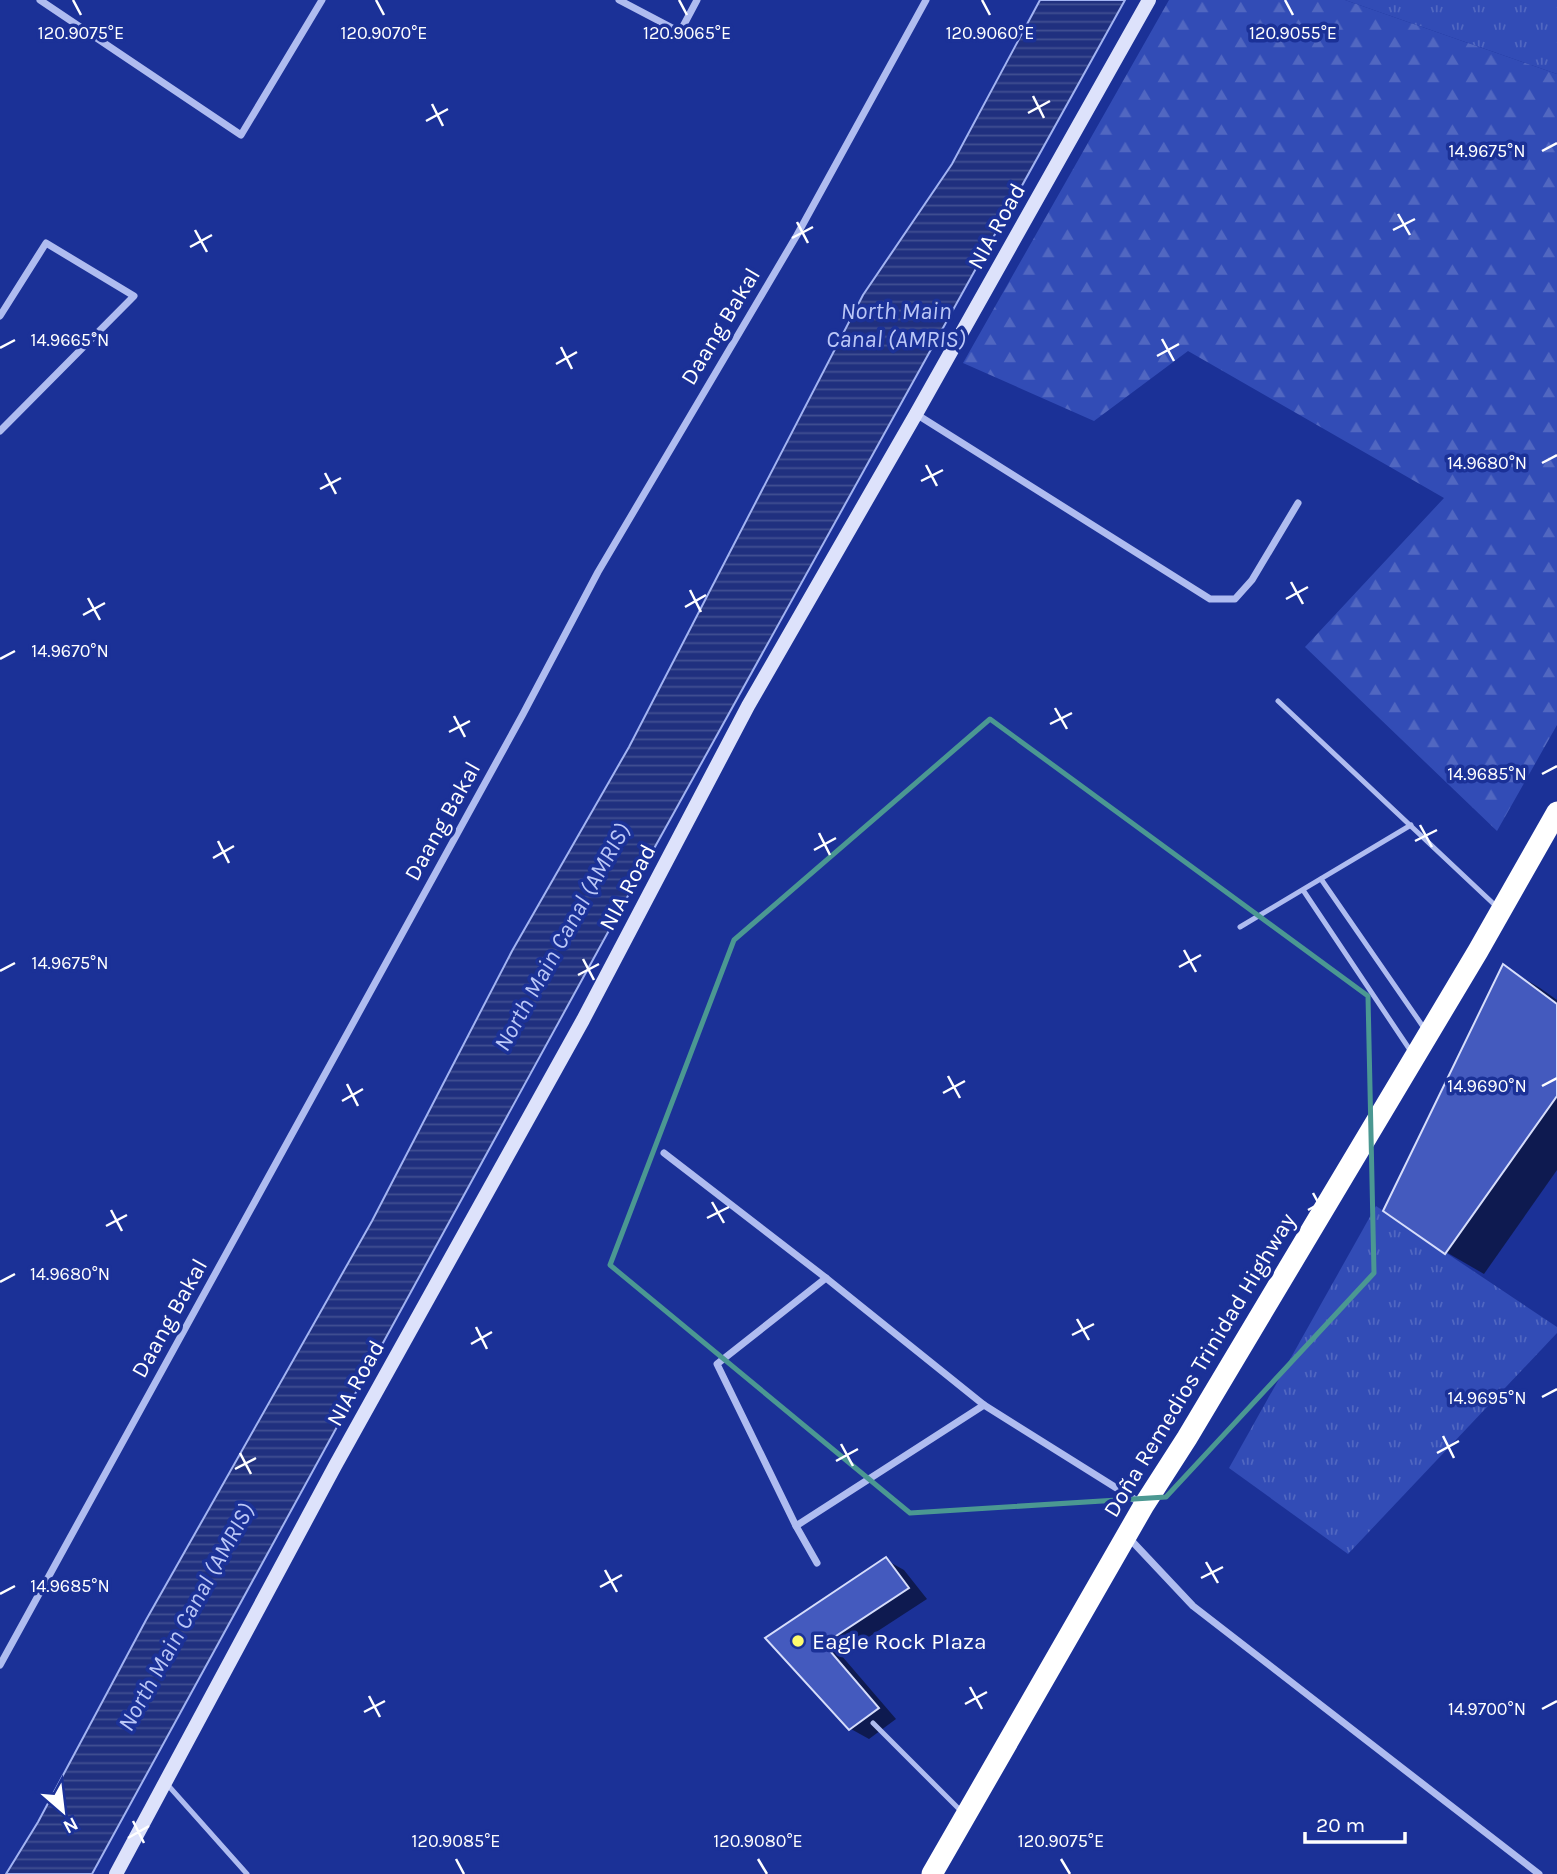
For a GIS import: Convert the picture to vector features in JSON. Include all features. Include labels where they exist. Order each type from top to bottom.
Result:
[{"type":"highway","name":"Doña Remedios Trinidad Highway","points":[[932,1874],[1144,1506],[1187,1438],[1557,812]]},
{"type":"street","points":[[40,0],[241,135],[322,0]]},
{"type":"street","points":[[619,0],[680,32],[697,0]]},
{"type":"street","name":"Daang Bakal","points":[[0,1665],[523,715],[597,572],[797,235],[926,0]]},
{"type":"street","name":"NIA Road","points":[[116,1874],[335,1466],[583,1020],[748,706],[1149,0]]},
{"type":"street","points":[[0,316],[46,243],[134,296],[0,431]]},
{"type":"street","points":[[916,414],[1210,599],[1235,599],[1252,580],[1298,503]]},
{"type":"street","points":[[664,1153],[984,1405],[1144,1506]]},
{"type":"street","points":[[817,1563],[796,1526],[717,1364],[826,1278]]},
{"type":"street","points":[[796,1526],[984,1405]]},
{"type":"street","points":[[1127,1536],[1193,1606],[1539,1874]]},
{"type":"lane","points":[[1278,701],[1501,910]]},
{"type":"lane","points":[[1240,927],[1411,825]]},
{"type":"lane","points":[[1321,879],[1428,1033]]},
{"type":"lane","points":[[1303,890],[1414,1056]]},
{"type":"lane","points":[[873,1723],[966,1816]]},
{"type":"lane","points":[[166,1783],[247,1874]]},
{"type":"highlighted area","points":[[990,719],[1368,996],[1374,1273],[1166,1497],[910,1513],[610,1265],[734,940]]},
{"type":"green space","points":[[1169,0],[1345,0],[1557,74],[1557,725],[1497,831],[1305,647],[1444,498],[1188,351],[1094,421],[963,363]]},
{"type":"green space","points":[[1345,0],[1557,0],[1557,74]]},
{"type":"green space","points":[[1376,1206],[1557,1327],[1557,1333],[1348,1554],[1229,1468]]},
{"type":"water","name":"North Main Canal (AMRIS)","points":[[1040,0],[1125,0],[641,872],[92,1874],[6,1874],[38,1822],[146,1620],[372,1221],[512,951],[629,747],[863,295],[952,164]]},
{"type":"building","points":[[1503,964],[1557,1004],[1557,1096],[1445,1254],[1383,1211]]},
{"type":"building","name":"Eagle Rock Plaza","points":[[886,1557],[909,1588],[824,1644],[879,1708],[849,1730],[765,1638]]},
{"type":"place","name":"Eagle Rock Plaza","points":[[798,1641]]}]
